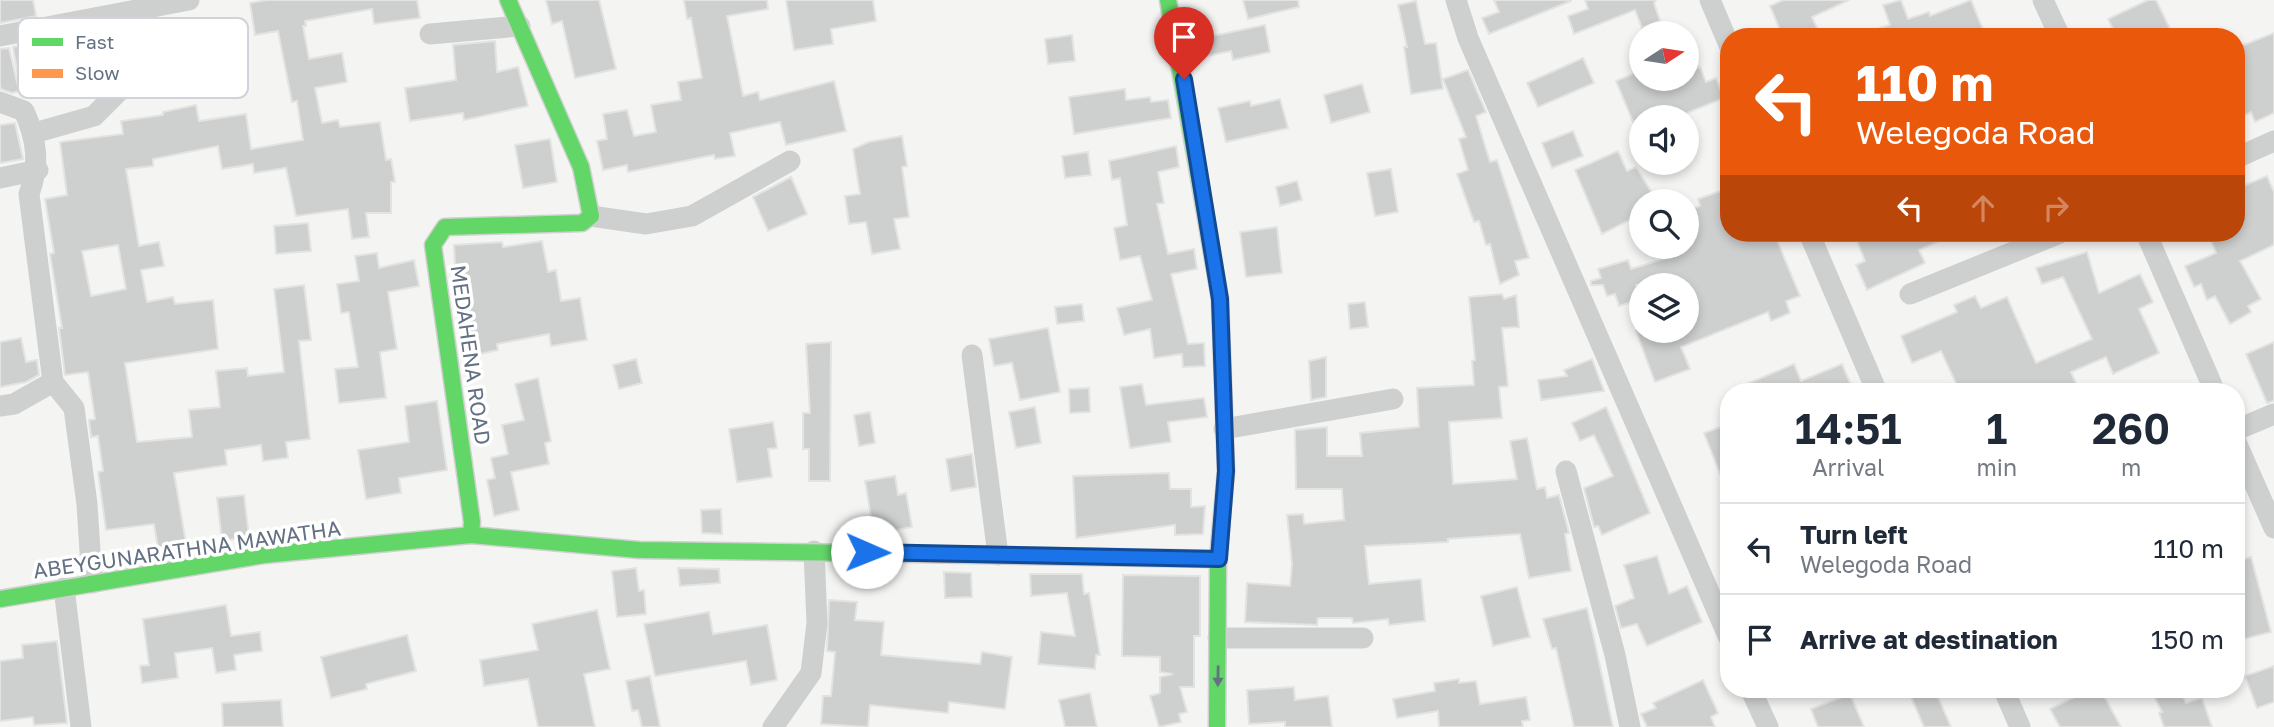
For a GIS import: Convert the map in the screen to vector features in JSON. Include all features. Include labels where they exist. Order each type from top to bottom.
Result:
[{"type":"street","points":[[94,18],[189,0]]},
{"type":"street","points":[[508,0],[581,167],[591,216],[646,224],[692,216],[790,161]]},
{"type":"street","points":[[1168,0],[1220,299],[1226,471],[1219,559],[1217,727]]},
{"type":"street","points":[[1456,0],[1468,38],[1720,617]]},
{"type":"street","points":[[1710,0],[1722,28]]},
{"type":"street","points":[[2043,0],[2056,28]]},
{"type":"street","points":[[430,34],[520,26]]},
{"type":"street","points":[[0,36],[18,33]]},
{"type":"street","points":[[34,133],[94,116],[112,98]]},
{"type":"street","points":[[0,102],[24,111],[34,133],[38,170],[29,194],[53,382],[74,408],[87,504],[92,583]]},
{"type":"street","points":[[2245,154],[2274,141]]},
{"type":"street","points":[[0,178],[38,170]]},
{"type":"street","name":"MEDAHENA ROAD","points":[[471,535],[472,522],[433,245],[445,227],[582,223],[591,216]]},
{"type":"street","points":[[1813,242],[1873,383]]},
{"type":"street","points":[[1910,294],[2038,242]]},
{"type":"street","points":[[2150,242],[2211,383]]},
{"type":"street","points":[[972,355],[998,555]]},
{"type":"street","points":[[0,406],[13,404],[53,382]]},
{"type":"street","points":[[1224,429],[1393,400]]},
{"type":"street","points":[[2245,426],[2274,414]]},
{"type":"street","points":[[2245,462],[2274,528]]},
{"type":"street","points":[[1566,471],[1615,654],[1630,727]]},
{"type":"street","name":"ABEYGUNARATHNA MAWATHA","points":[[0,599],[264,555],[471,535],[639,550],[1219,559]]},
{"type":"street","points":[[773,727],[811,673],[817,623],[814,551]]},
{"type":"street","points":[[64,588],[82,727]]},
{"type":"street","points":[[1218,638],[1363,638]]},
{"type":"street","points":[[1755,698],[1768,727]]},
{"type":"street","points":[[2007,698],[2020,727]]},
{"type":"building","points":[[0,0],[33,0],[36,16],[0,23]]},
{"type":"building","points":[[267,0],[417,0],[420,18],[374,24],[372,9],[305,21],[306,26],[303,26],[309,59],[342,53],[347,82],[315,88],[322,123],[338,120],[340,127],[380,122],[386,160],[391,159],[395,182],[391,182],[391,213],[366,213],[369,237],[352,239],[348,209],[296,216],[286,168],[254,173],[253,164],[222,169],[218,146],[153,159],[153,166],[126,169],[139,246],[159,242],[164,266],[141,270],[147,302],[173,297],[175,304],[213,300],[218,349],[125,363],[137,442],[192,437],[189,410],[220,407],[216,371],[247,368],[248,376],[284,372],[274,289],[304,285],[311,340],[299,341],[310,439],[286,442],[288,458],[263,461],[261,445],[225,450],[227,465],[174,473],[186,543],[158,548],[154,524],[106,530],[98,472],[103,471],[98,436],[91,437],[89,420],[95,419],[88,372],[65,375],[59,328],[62,328],[50,254],[54,253],[45,199],[67,195],[60,142],[123,134],[121,121],[163,115],[163,112],[196,105],[199,121],[246,114],[251,149],[303,140],[297,101],[292,102],[278,31],[255,35],[250,3]],"holes":[[[118,245],[126,289],[91,296],[82,251]]]},
{"type":"building","points":[[546,0],[599,0],[616,69],[575,78],[562,21],[552,24]]},
{"type":"building","points":[[684,0],[767,0],[768,9],[727,16],[743,96],[758,92],[760,100],[834,81],[846,131],[786,145],[780,122],[730,133],[735,156],[715,159],[714,155],[628,172],[627,165],[603,170],[597,141],[607,139],[603,114],[627,110],[634,136],[656,132],[651,105],[681,100],[678,82],[702,78],[691,18],[687,19]]},
{"type":"building","points":[[786,0],[873,0],[876,21],[831,29],[833,44],[794,50]]},
{"type":"building","points":[[1243,0],[1298,0],[1299,7],[1248,19]]},
{"type":"building","points":[[1494,0],[1571,1],[1489,34],[1482,18],[1499,12]]},
{"type":"building","points":[[1585,0],[1656,0],[1654,3],[1660,21],[1639,21],[1635,10],[1574,34],[1568,16],[1588,9]]},
{"type":"building","points":[[1783,0],[1849,0],[1812,17],[1817,28],[1779,28],[1770,6]]},
{"type":"building","points":[[1901,0],[1908,19],[1929,12],[1930,16],[1971,0],[1982,28],[1880,28],[1890,25],[1883,5]]},
{"type":"building","points":[[2148,0],[2156,0],[2170,28],[2112,28],[2108,19]]},
{"type":"building","points":[[1416,1],[1425,44],[1436,43],[1443,89],[1411,94],[1404,47],[1407,47],[1398,5]]},
{"type":"building","points":[[1265,25],[1270,52],[1233,60],[1231,51],[1202,57],[1198,39]]},
{"type":"building","points":[[2274,33],[2274,113],[2255,122],[2251,112],[2245,115],[2245,44]]},
{"type":"building","points":[[1072,35],[1075,61],[1048,64],[1045,39]]},
{"type":"building","points":[[495,41],[497,72],[518,67],[528,106],[464,120],[463,113],[410,121],[405,88],[456,80],[453,45]]},
{"type":"building","points":[[18,46],[18,76],[13,47]]},
{"type":"building","points":[[9,48],[18,91],[12,93],[1,89],[0,49]]},
{"type":"building","points":[[1583,58],[1594,83],[1538,107],[1527,83]]},
{"type":"building","points":[[1700,67],[1706,82],[1716,78],[1720,88],[1720,100],[1699,108],[1699,105],[1629,105],[1629,112],[1616,81],[1629,76],[1629,91],[1699,91]]},
{"type":"building","points":[[1468,70],[1486,112],[1476,116],[1490,162],[1497,160],[1529,258],[1515,261],[1519,275],[1500,284],[1490,244],[1486,245],[1479,221],[1474,222],[1457,174],[1468,170],[1459,139],[1466,137],[1443,79]]},
{"type":"building","points":[[1362,84],[1370,112],[1331,123],[1324,95]]},
{"type":"building","points":[[1125,89],[1126,100],[1150,97],[1151,102],[1168,100],[1171,118],[1074,134],[1069,97]]},
{"type":"building","points":[[1280,99],[1288,128],[1226,142],[1218,108],[1250,101],[1251,106]]},
{"type":"building","points":[[15,123],[23,159],[0,163],[0,125]]},
{"type":"building","points":[[1573,131],[1583,156],[1552,168],[1542,143]]},
{"type":"building","points":[[902,136],[907,166],[902,167],[909,217],[894,219],[900,249],[872,254],[866,222],[849,224],[845,196],[860,194],[853,149],[869,142]]},
{"type":"building","points":[[550,139],[557,182],[523,188],[515,145]]},
{"type":"building","points":[[1176,146],[1179,167],[1158,172],[1164,203],[1157,204],[1168,254],[1194,249],[1197,269],[1171,274],[1188,344],[1204,343],[1205,366],[1183,367],[1182,354],[1154,358],[1150,329],[1124,335],[1117,308],[1152,300],[1140,256],[1120,260],[1114,228],[1127,225],[1120,178],[1112,180],[1109,161]]},
{"type":"building","points":[[1618,151],[1629,175],[1641,175],[1650,189],[1629,189],[1629,220],[1602,234],[1575,170]]},
{"type":"building","points":[[1088,152],[1091,175],[1065,178],[1062,156]]},
{"type":"building","points":[[1391,169],[1398,212],[1375,216],[1367,173]]},
{"type":"building","points":[[2267,176],[2274,192],[2274,245],[2240,261],[2261,299],[2248,306],[2251,312],[2230,324],[2215,296],[2207,300],[2201,284],[2194,287],[2185,266],[2216,253],[2212,242],[2245,242],[2245,185]]},
{"type":"building","points":[[791,177],[807,214],[768,231],[753,197]]},
{"type":"building","points":[[1297,181],[1302,200],[1280,206],[1276,187]]},
{"type":"building","points":[[1720,191],[1720,242],[1778,242],[1800,296],[1786,301],[1790,313],[1771,321],[1768,312],[1699,340],[1699,273],[1629,273],[1629,303],[1619,306],[1615,294],[1607,296],[1603,285],[1591,285],[1591,281],[1601,278],[1598,269],[1628,260],[1631,269],[1664,259],[1699,259],[1699,199]]},
{"type":"building","points":[[308,223],[311,251],[276,254],[274,226]]},
{"type":"building","points":[[1277,227],[1282,273],[1246,277],[1240,232]]},
{"type":"building","points":[[542,241],[548,272],[556,270],[561,301],[580,298],[587,340],[551,346],[549,334],[497,344],[498,350],[471,356],[456,283],[454,245],[502,242],[503,247]]},
{"type":"building","points":[[1858,242],[1937,242],[1919,250],[1925,263],[1867,290],[1856,265],[1865,261]]},
{"type":"building","points":[[2087,252],[2099,293],[2140,274],[2153,302],[2139,309],[2159,353],[2113,374],[2106,357],[2071,372],[2076,383],[1956,383],[1941,351],[1912,363],[1901,336],[1957,312],[1954,305],[1975,296],[1981,308],[2007,297],[2036,363],[2092,339],[2063,277],[2042,284],[2036,268]]},
{"type":"building","points":[[377,253],[379,268],[414,260],[419,286],[388,292],[397,349],[380,352],[386,398],[339,403],[335,369],[358,367],[349,312],[341,313],[337,284],[359,281],[355,256]]},
{"type":"building","points":[[1502,294],[1504,299],[1516,295],[1519,327],[1502,328],[1508,386],[1499,387],[1502,418],[1449,422],[1453,484],[1517,479],[1510,441],[1527,438],[1537,489],[1545,487],[1547,498],[1559,495],[1569,533],[1565,534],[1571,571],[1529,578],[1520,534],[1448,539],[1448,542],[1365,546],[1369,584],[1421,579],[1425,621],[1389,625],[1388,619],[1353,623],[1352,618],[1318,618],[1317,625],[1245,622],[1247,583],[1290,586],[1292,564],[1287,515],[1303,514],[1304,524],[1344,520],[1342,489],[1296,489],[1295,430],[1327,427],[1327,456],[1362,456],[1360,433],[1419,427],[1417,388],[1474,385],[1472,361],[1475,360],[1469,297]]},
{"type":"building","points":[[1365,302],[1368,327],[1350,329],[1348,304]]},
{"type":"building","points":[[1082,304],[1084,321],[1057,324],[1055,307]]},
{"type":"building","points":[[1048,328],[1060,392],[1020,400],[1012,363],[994,366],[989,339]]},
{"type":"building","points":[[21,338],[26,362],[37,360],[39,375],[26,382],[0,387],[0,342]]},
{"type":"building","points":[[831,342],[830,481],[809,481],[809,449],[803,449],[803,413],[810,413],[806,344]]},
{"type":"building","points":[[2274,342],[2274,401],[2267,403],[2246,354]]},
{"type":"building","points":[[1640,343],[1691,343],[1681,347],[1690,369],[1655,382]]},
{"type":"building","points":[[1326,357],[1326,397],[1311,400],[1309,361]]},
{"type":"building","points":[[636,359],[642,383],[619,389],[613,365]]},
{"type":"building","points":[[1592,359],[1604,391],[1541,400],[1538,380],[1567,376],[1564,370]]},
{"type":"building","points":[[1794,364],[1801,381],[1842,364],[1850,383],[1749,383]]},
{"type":"building","points":[[538,378],[551,441],[545,443],[549,464],[511,472],[519,510],[494,516],[487,480],[495,478],[491,458],[508,454],[502,425],[524,420],[515,384]]},
{"type":"building","points":[[1142,384],[1146,405],[1204,398],[1207,417],[1168,422],[1171,442],[1130,448],[1120,387]]},
{"type":"building","points":[[1089,388],[1090,412],[1070,413],[1069,389]]},
{"type":"building","points":[[437,401],[447,470],[399,478],[401,493],[366,499],[358,450],[409,442],[405,406]]},
{"type":"building","points":[[1035,407],[1041,443],[1016,448],[1009,412]]},
{"type":"building","points":[[1606,407],[1650,513],[1602,535],[1598,526],[1594,527],[1584,488],[1613,476],[1594,435],[1580,441],[1572,423]]},
{"type":"building","points":[[870,412],[875,443],[859,446],[854,415]]},
{"type":"building","points":[[773,422],[777,448],[768,449],[772,477],[737,482],[729,429]]},
{"type":"building","points":[[1720,427],[1720,474],[1704,433]]},
{"type":"building","points":[[972,454],[976,487],[951,491],[946,459]]},
{"type":"building","points":[[1169,473],[1170,489],[1191,489],[1191,507],[1205,506],[1203,534],[1175,535],[1175,525],[1076,538],[1073,476]]},
{"type":"building","points":[[895,476],[898,495],[906,493],[912,527],[874,534],[865,481]]},
{"type":"building","points":[[244,495],[249,537],[222,541],[217,498]]},
{"type":"building","points":[[721,509],[722,534],[702,533],[701,510]]},
{"type":"building","points":[[1657,556],[1669,594],[1687,586],[1702,622],[1647,646],[1637,624],[1621,628],[1615,606],[1634,598],[1624,565]]},
{"type":"building","points":[[2251,557],[2271,632],[2245,639],[2245,559]]},
{"type":"building","points":[[636,568],[639,591],[644,590],[646,614],[617,617],[612,571]]},
{"type":"building","points":[[678,568],[719,569],[720,583],[680,586]]},
{"type":"building","points":[[944,572],[971,573],[972,597],[945,598]]},
{"type":"building","points":[[1030,574],[1082,574],[1084,594],[1089,593],[1100,655],[1096,655],[1095,669],[1038,664],[1041,632],[1075,636],[1067,593],[1031,596]]},
{"type":"building","points":[[1123,575],[1200,576],[1200,636],[1194,636],[1194,687],[1180,687],[1187,712],[1179,714],[1181,722],[1159,727],[1150,696],[1160,693],[1160,677],[1173,674],[1160,672],[1160,657],[1122,656]]},
{"type":"building","points":[[1517,587],[1530,637],[1493,646],[1481,596]]},
{"type":"building","points":[[829,600],[857,602],[855,620],[884,622],[881,655],[980,664],[982,652],[1012,657],[1005,709],[949,702],[948,713],[870,705],[868,727],[821,724],[823,696],[831,696],[835,652],[827,651]]},
{"type":"building","points":[[226,605],[231,636],[260,632],[262,651],[234,655],[236,670],[216,673],[212,648],[175,653],[178,678],[142,683],[140,666],[149,665],[143,619]]},
{"type":"building","points":[[1587,608],[1613,727],[1574,727],[1556,648],[1552,649],[1543,619]]},
{"type":"building","points":[[597,610],[610,669],[584,674],[595,727],[538,727],[528,679],[484,686],[480,660],[538,650],[532,624]]},
{"type":"building","points":[[709,612],[713,634],[767,625],[777,680],[751,685],[746,661],[655,676],[644,624]]},
{"type":"building","points":[[407,635],[416,671],[366,684],[367,689],[331,698],[321,657]]},
{"type":"building","points":[[57,641],[67,723],[34,725],[33,717],[0,721],[0,661],[23,658],[22,645]]},
{"type":"building","points":[[2274,666],[2274,702],[2257,708],[2245,676]]},
{"type":"building","points":[[650,676],[660,727],[642,727],[638,710],[632,711],[626,681]]},
{"type":"building","points":[[1459,679],[1459,683],[1476,681],[1480,704],[1526,697],[1530,720],[1522,721],[1523,727],[1439,727],[1438,711],[1397,718],[1393,699],[1435,691],[1434,683]]},
{"type":"building","points":[[1703,680],[1718,713],[1711,717],[1715,727],[1647,727],[1641,714],[1656,708],[1653,703]]},
{"type":"building","points":[[1294,687],[1295,700],[1328,696],[1332,727],[1285,727],[1285,722],[1249,724],[1247,690]]},
{"type":"building","points":[[1090,693],[1097,727],[1065,727],[1059,700]]},
{"type":"building","points":[[1840,698],[1852,698],[1864,727],[1818,727],[1811,709]]},
{"type":"building","points":[[1911,698],[1938,698],[1951,727],[1924,727]]},
{"type":"building","points":[[2073,698],[2105,698],[2121,727],[2060,727],[2050,709]]},
{"type":"building","points":[[2155,698],[2184,698],[2186,703],[2202,698],[2212,727],[2164,727],[2159,713],[2162,712]]},
{"type":"building","points":[[281,700],[283,727],[223,727],[222,703]]},
{"type":"traffic: fast","points":[[471,535],[472,522],[433,245],[445,227],[582,223],[591,216],[581,167],[508,0]]},
{"type":"traffic: fast","points":[[1168,0],[1220,299],[1226,471],[1218,559],[1217,727]]},
{"type":"traffic: fast","points":[[0,599],[264,555],[471,535],[639,550],[859,553]]},
{"type":"traffic: slow","points":[[859,553],[1218,559]]},
{"type":"route","points":[[867,552],[1219,559],[1226,471],[1220,299],[1184,79]]}]
